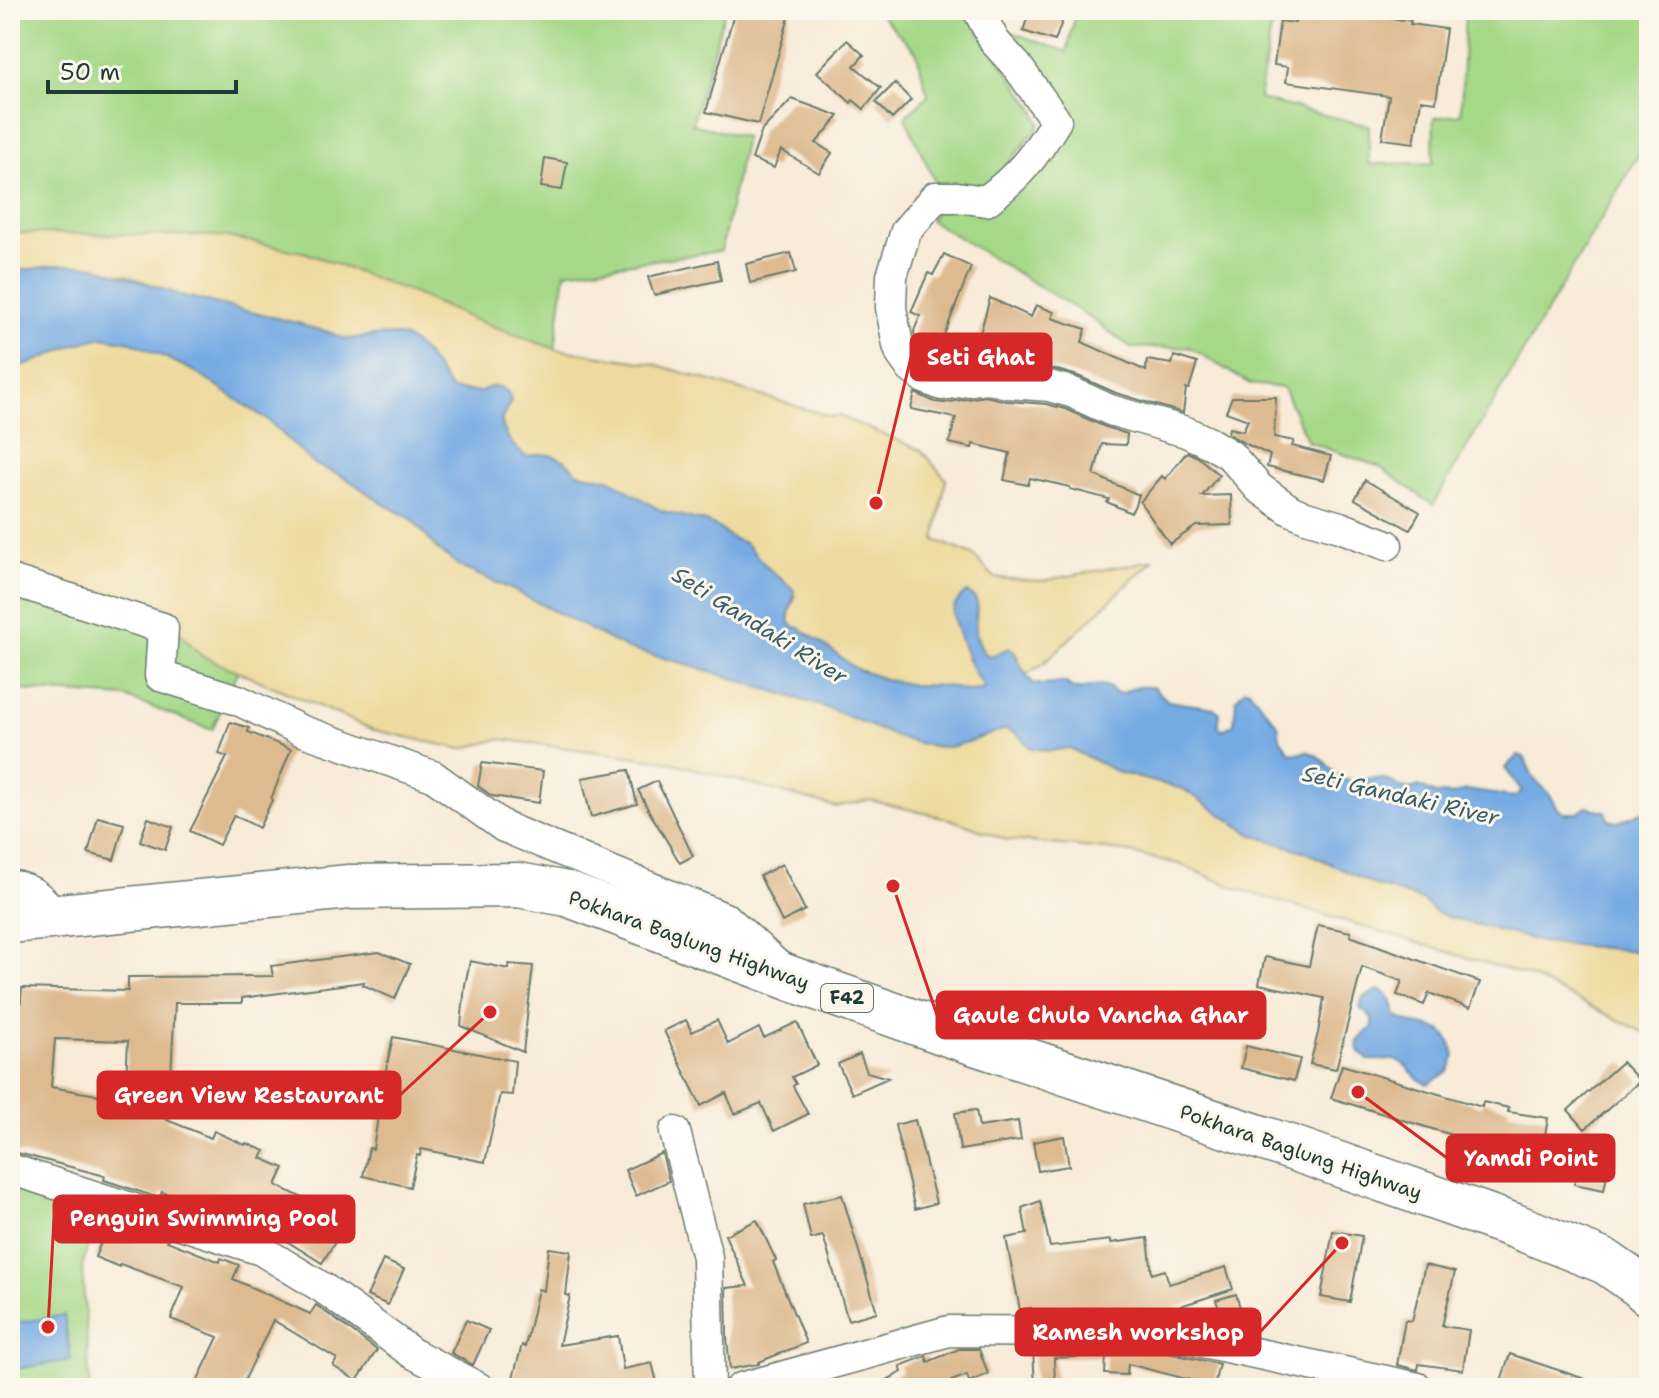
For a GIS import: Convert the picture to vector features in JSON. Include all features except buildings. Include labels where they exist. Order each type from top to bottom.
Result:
[{"type":"highway","name":"Pokhara Baglung Highway","points":[[10,921],[349,887],[518,885],[567,894],[951,1035],[1310,1154],[1515,1226],[1606,1262],[1649,1294]]},
{"type":"street","points":[[978,10],[995,42],[1017,66],[1056,121],[1034,156],[1012,181],[986,201],[935,197],[906,231],[892,276],[891,308],[898,345],[911,368],[924,378],[942,385],[985,378],[1049,386],[1071,392],[1110,410],[1186,432],[1230,455],[1259,488],[1290,510],[1387,545]]},
{"type":"street","points":[[10,580],[163,628],[160,676],[238,700],[300,730],[433,776],[504,827],[727,919],[792,979]]},
{"type":"street","points":[[10,885],[40,895],[58,917]]},
{"type":"street","points":[[675,1132],[707,1257],[710,1388]]},
{"type":"street","points":[[10,1169],[261,1250],[323,1288],[412,1353],[479,1388]]},
{"type":"street","points":[[741,1388],[949,1331],[1156,1332],[1418,1388]]},
{"type":"green space","points":[[10,10],[725,10],[692,124],[745,137],[721,251],[565,272],[555,349],[306,253],[222,236],[10,233]]},
{"type":"green space","points":[[876,10],[958,10],[972,21],[1035,110],[1040,125],[984,194],[937,186],[905,117],[928,95],[916,51]]},
{"type":"green space","points":[[1076,10],[1274,10],[1259,99],[1369,126],[1369,164],[1433,163],[1434,118],[1461,114],[1465,10],[1649,10],[1649,137],[1433,505],[1380,467],[1308,442],[1283,388],[1250,384],[1189,347],[1132,348],[1083,313],[930,220],[941,203],[989,211],[1068,118],[1003,29],[1067,52]]},
{"type":"green space","points":[[10,573],[163,615],[202,656],[238,671],[212,730],[125,697],[10,689]]},
{"type":"green space","points":[[10,1187],[97,1211],[82,1267],[90,1388],[10,1388]]},
{"type":"sand","points":[[10,233],[222,236],[306,253],[555,349],[654,364],[829,416],[839,416],[921,450],[946,479],[935,540],[973,555],[995,578],[1042,581],[1153,560],[1044,663],[1026,675],[1014,651],[1009,649],[991,656],[985,654],[976,632],[978,607],[953,614],[974,673],[983,683],[984,690],[966,691],[888,680],[858,670],[800,628],[793,627],[788,616],[795,597],[790,586],[745,543],[733,539],[717,527],[656,509],[609,479],[578,473],[564,460],[541,454],[527,457],[510,441],[501,420],[511,401],[481,392],[451,390],[426,354],[394,335],[338,337],[301,324],[180,295],[127,275],[59,265],[10,272]]},
{"type":"sand","points":[[102,337],[132,342],[194,371],[269,421],[314,464],[346,478],[412,519],[437,549],[462,568],[511,589],[628,649],[691,665],[821,706],[914,742],[946,747],[1005,729],[1016,733],[1031,748],[1050,751],[1069,748],[1120,773],[1183,789],[1253,835],[1306,852],[1375,885],[1422,900],[1434,911],[1448,917],[1541,942],[1649,954],[1649,1035],[1528,976],[1238,889],[1179,864],[1116,850],[1007,840],[950,819],[869,800],[836,807],[666,761],[500,739],[461,749],[374,730],[202,656],[163,615],[10,573],[10,368]]},
{"type":"water","name":"Seti Gandaki River","points":[[59,265],[95,266],[180,295],[301,324],[346,339],[386,335],[405,338],[425,355],[451,390],[481,392],[495,386],[503,388],[511,401],[501,420],[503,426],[513,445],[527,457],[552,455],[564,460],[578,473],[609,479],[662,511],[706,522],[745,543],[794,590],[789,614],[793,627],[800,628],[858,670],[912,685],[984,690],[969,662],[953,613],[957,601],[966,592],[977,601],[975,630],[985,654],[991,656],[1009,648],[1014,651],[1033,683],[1065,682],[1076,689],[1100,685],[1120,693],[1136,687],[1153,687],[1168,701],[1214,708],[1220,713],[1218,727],[1223,730],[1234,724],[1236,699],[1248,689],[1278,725],[1280,738],[1290,753],[1306,751],[1313,754],[1345,780],[1378,778],[1407,789],[1419,786],[1435,794],[1453,795],[1466,790],[1514,797],[1522,791],[1505,768],[1518,755],[1524,757],[1534,779],[1549,793],[1558,809],[1565,813],[1578,813],[1586,807],[1606,811],[1609,820],[1618,822],[1649,809],[1649,954],[1541,942],[1448,917],[1434,911],[1422,900],[1375,885],[1306,852],[1253,835],[1183,789],[1120,773],[1069,748],[1050,751],[1031,748],[1016,733],[1006,729],[946,747],[914,742],[821,706],[691,665],[628,649],[463,568],[437,549],[412,519],[346,478],[314,464],[269,421],[194,371],[132,342],[102,337],[10,368],[10,272]]},
{"type":"water","points":[[1378,990],[1389,997],[1396,1016],[1445,1035],[1455,1056],[1448,1072],[1428,1084],[1398,1061],[1368,1060],[1362,1055],[1358,1042],[1373,1027],[1372,1018],[1360,1008],[1363,998]]},
{"type":"water","points":[[64,1315],[71,1360],[10,1370],[10,1324]]},
{"type":"place","name":"Seti Ghat","points":[[876,503]]},
{"type":"place","name":"Gaule Chulo Vancha Ghar","points":[[893,886]]},
{"type":"place","name":"Green View Restaurant","points":[[490,1012]]},
{"type":"place","name":"Yamdi Point","points":[[1358,1092]]},
{"type":"place","name":"Ramesh workshop","points":[[1342,1243]]},
{"type":"place","name":"Penguin Swimming Pool","points":[[48,1327]]}]
